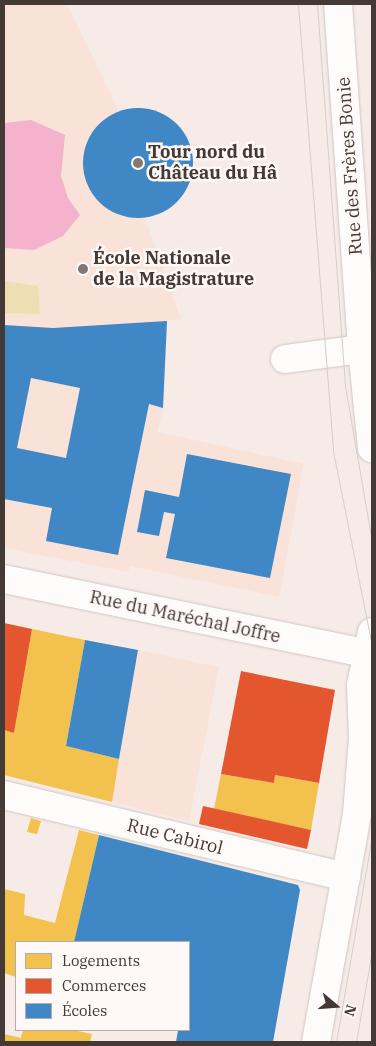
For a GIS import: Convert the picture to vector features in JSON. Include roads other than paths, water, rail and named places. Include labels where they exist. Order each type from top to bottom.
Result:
[{"type":"street","name":"Rue des Frères Bonie","points":[[338,4],[362,349],[372,448]]},
{"type":"street","points":[[285,359],[362,349]]},
{"type":"street","name":"Rue du Maréchal Joffre","points":[[4,580],[369,642]]},
{"type":"street","points":[[316,1042],[357,814],[363,738],[361,685],[369,642]]},
{"type":"street","name":"Rue Cabirol","points":[[4,795],[346,877]]},
{"type":"tram line","points":[[298,4],[333,451],[372,647]]},
{"type":"tram line","points":[[317,4],[345,386],[372,543]]},
{"type":"tram line","points":[[336,1042],[372,836]]},
{"type":"tram line","points":[[356,1042],[372,950]]},
{"type":"place","name":"Tour nord du Château du Hâ","points":[[138,163]]},
{"type":"place","name":"École Nationale de la Magistrature","points":[[83,269]]}]
